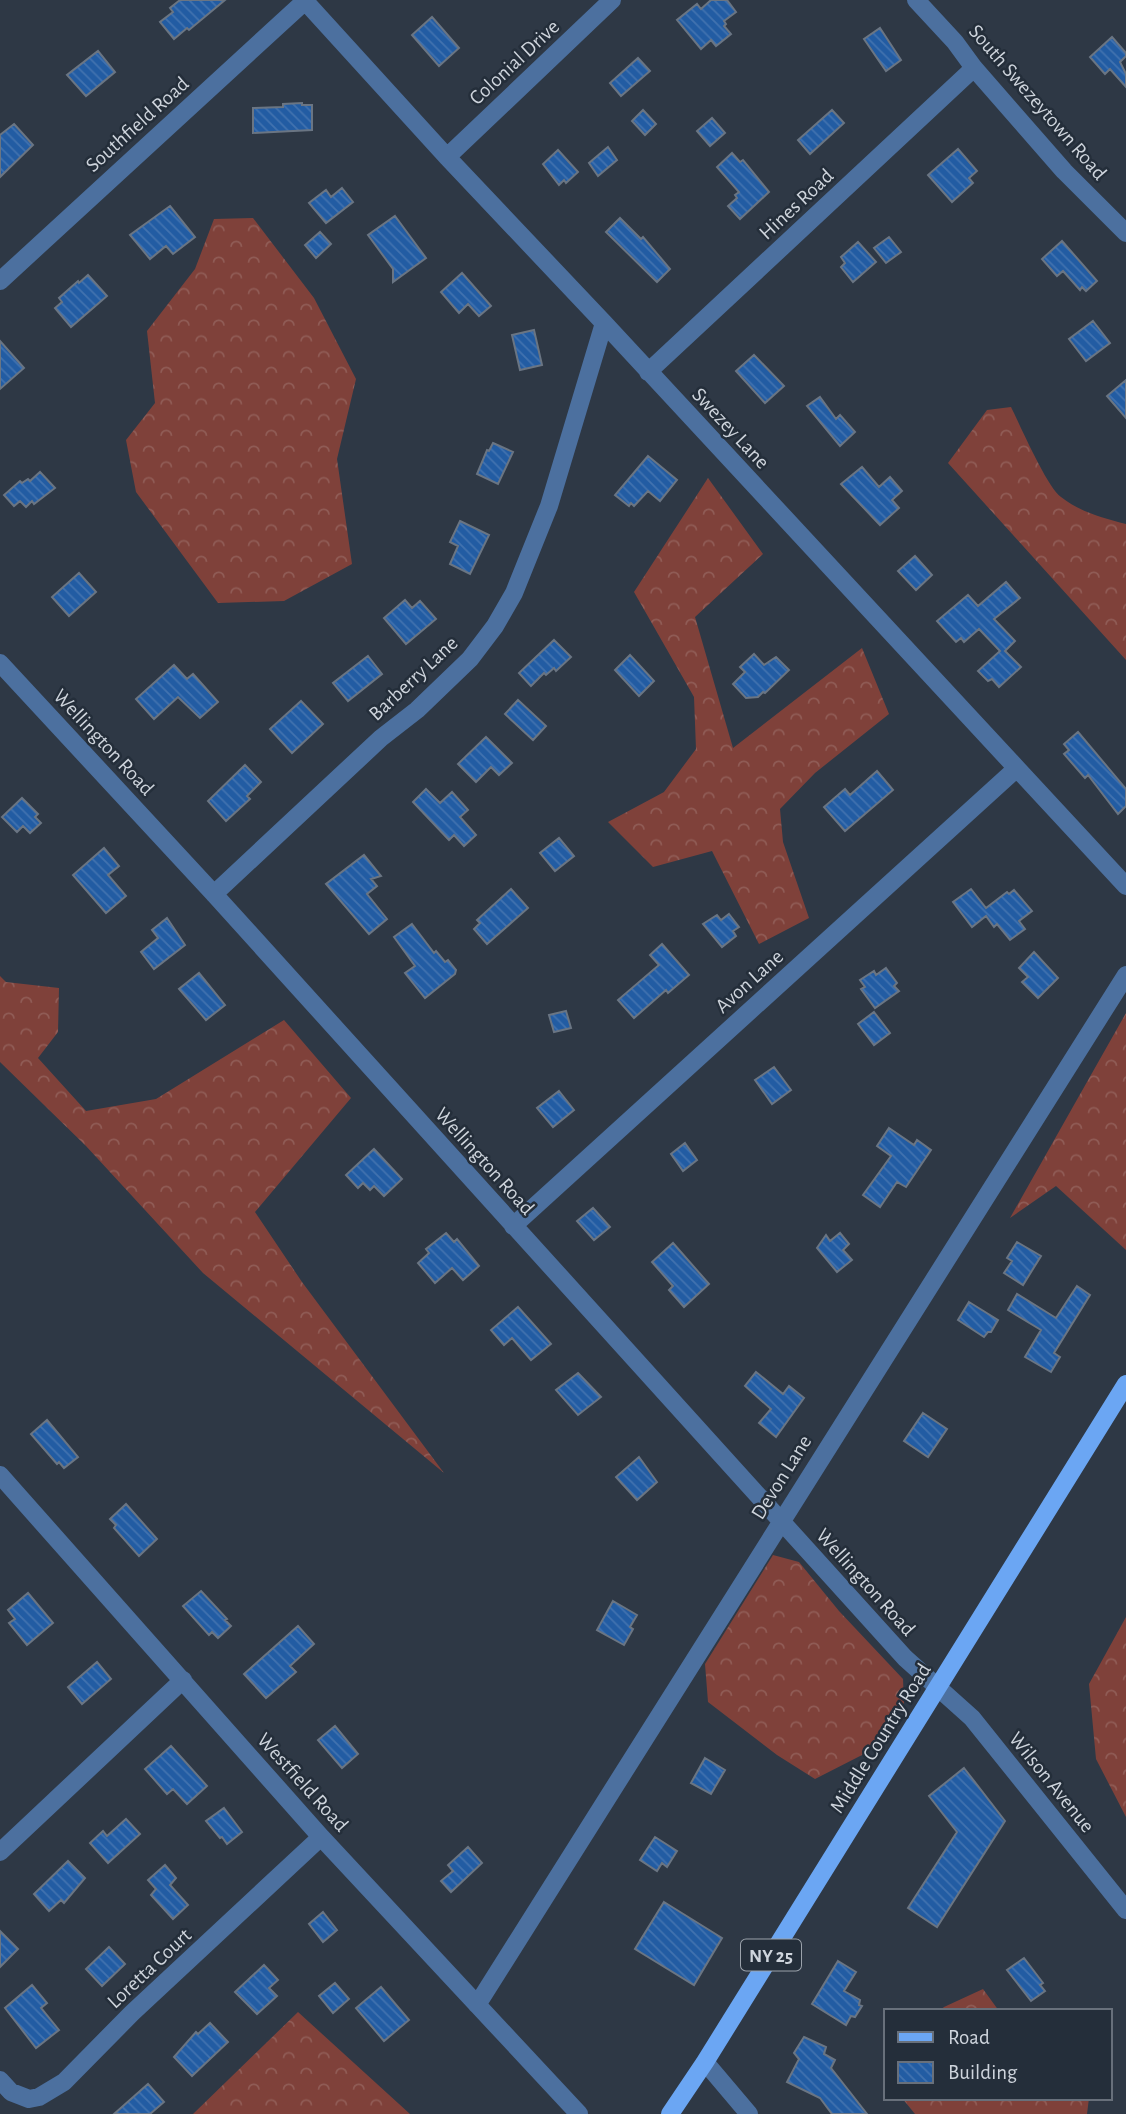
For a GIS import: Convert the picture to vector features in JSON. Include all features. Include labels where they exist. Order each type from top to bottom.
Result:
[{"type":"main road","name":"Middle Country Road","points":[[670,2114],[940,1687],[1126,1384]]},
{"type":"street","name":"Colonial Drive","points":[[447,157],[612,0]]},
{"type":"street","name":"South Swezeytown Road","points":[[916,0],[1064,171],[1126,233]]},
{"type":"street","name":"Swezey Lane","points":[[304,1],[1126,887]]},
{"type":"street","name":"Southfield Road","points":[[0,281],[304,1]]},
{"type":"street","name":"Hines Road","points":[[648,372],[974,68]]},
{"type":"street","name":"Barberry Lane","points":[[214,894],[381,738],[417,710],[470,659],[495,626],[514,593],[549,506],[566,457],[604,323]]},
{"type":"street","name":"Wellington Road","points":[[0,663],[214,894],[905,1658],[940,1687]]},
{"type":"street","name":"Avon Lane","points":[[513,1226],[1016,769]]},
{"type":"street","name":"Devon Lane","points":[[477,2005],[1126,975]]},
{"type":"street","name":"Westfield Road","points":[[0,1475],[321,1837],[579,2114]]},
{"type":"street","points":[[0,1852],[183,1680]]},
{"type":"street","name":"Wilson Avenue","points":[[940,1687],[972,1718],[1126,1910]]},
{"type":"street","name":"Loretta Court","points":[[0,2080],[11,2092],[29,2099],[39,2097],[64,2082],[132,2013],[321,1837]]},
{"type":"street","points":[[705,2062],[750,2114]]},
{"type":"green space","points":[[253,218],[314,298],[356,379],[337,459],[352,564],[284,601],[218,603],[136,492],[126,440],[155,403],[147,331],[195,269],[214,219]]},
{"type":"green space","points":[[1011,407],[1041,469],[1055,491],[1084,511],[1126,524],[1126,660],[948,463],[987,410]]},
{"type":"green space","points":[[708,478],[763,554],[695,617],[733,748],[862,648],[889,714],[815,773],[780,809],[783,842],[809,918],[759,944],[712,851],[653,867],[608,822],[664,792],[696,749],[694,697],[634,592]]},
{"type":"green space","points":[[0,976],[6,982],[59,988],[58,1032],[38,1058],[86,1111],[156,1099],[284,1020],[351,1098],[255,1212],[302,1282],[444,1473],[203,1273],[86,1146],[0,1062]]},
{"type":"green space","points":[[1126,1013],[1126,1250],[1056,1186],[1010,1218]]},
{"type":"green space","points":[[773,1555],[799,1562],[839,1611],[903,1679],[904,1703],[864,1754],[815,1779],[777,1755],[708,1702],[705,1664]]},
{"type":"green space","points":[[1126,1617],[1126,1817],[1096,1759],[1089,1684]]},
{"type":"green space","points":[[983,1989],[998,2009],[942,2009]]},
{"type":"green space","points":[[298,2012],[410,2114],[193,2114]]},
{"type":"green space","points":[[904,2100],[1089,2100],[1087,2114],[915,2114]]},
{"type":"building","points":[[180,0],[225,0],[174,39],[160,22],[173,12],[170,8]]},
{"type":"building","points":[[711,0],[727,0],[736,12],[724,21],[724,26],[731,34],[716,46],[711,40],[701,49],[677,20],[697,4],[701,9]]},
{"type":"building","points":[[432,17],[459,48],[439,66],[412,35]]},
{"type":"building","points":[[880,28],[901,60],[886,71],[864,39]]},
{"type":"building","points":[[1112,37],[1126,53],[1120,62],[1126,74],[1126,87],[1110,69],[1105,74],[1090,57]]},
{"type":"building","points":[[98,51],[115,72],[86,96],[67,75]]},
{"type":"building","points":[[638,58],[650,71],[621,96],[610,83]]},
{"type":"building","points":[[302,103],[312,105],[312,130],[253,133],[253,108]]},
{"type":"building","points":[[643,110],[656,124],[645,135],[632,121]]},
{"type":"building","points":[[832,110],[844,123],[810,154],[798,140]]},
{"type":"building","points":[[712,118],[725,133],[710,146],[697,131]]},
{"type":"building","points":[[14,124],[33,145],[0,177],[0,135]]},
{"type":"building","points":[[608,147],[617,160],[598,176],[589,163]]},
{"type":"building","points":[[958,149],[977,171],[969,178],[973,183],[952,202],[928,175]]},
{"type":"building","points":[[558,150],[578,172],[566,183],[564,180],[559,185],[543,164]]},
{"type":"building","points":[[732,153],[740,162],[743,160],[769,192],[740,219],[728,206],[737,198],[735,195],[739,192],[717,167]]},
{"type":"building","points":[[342,188],[353,202],[326,223],[309,203],[326,190],[331,197]]},
{"type":"building","points":[[170,206],[195,237],[173,254],[166,246],[150,259],[130,235]]},
{"type":"building","points":[[395,216],[426,258],[393,282],[393,269],[368,235]]},
{"type":"building","points":[[620,218],[641,239],[643,237],[670,269],[657,282],[606,232]]},
{"type":"building","points":[[320,232],[331,244],[316,258],[305,245]]},
{"type":"building","points":[[889,237],[901,252],[886,263],[874,248]]},
{"type":"building","points":[[1062,241],[1097,281],[1086,291],[1082,287],[1080,290],[1063,271],[1057,276],[1042,259]]},
{"type":"building","points":[[858,242],[876,262],[853,282],[841,267],[845,263],[841,257]]},
{"type":"building","points":[[462,273],[491,306],[479,316],[468,304],[459,313],[441,292]]},
{"type":"building","points":[[88,275],[107,296],[71,327],[55,308],[62,302],[59,298]]},
{"type":"building","points":[[1093,321],[1110,343],[1086,361],[1069,339]]},
{"type":"building","points":[[534,330],[542,365],[520,370],[512,335]]},
{"type":"building","points":[[0,341],[24,368],[0,389]]},
{"type":"building","points":[[754,355],[784,386],[765,403],[736,371]]},
{"type":"building","points":[[1126,380],[1126,418],[1107,396]]},
{"type":"building","points":[[820,397],[836,419],[840,415],[855,432],[840,446],[807,406]]},
{"type":"building","points":[[493,443],[513,452],[498,484],[477,474],[487,450],[489,451]]},
{"type":"building","points":[[648,456],[677,480],[660,501],[648,491],[634,506],[631,503],[629,506],[615,495]]},
{"type":"building","points":[[862,467],[879,487],[890,477],[902,491],[892,500],[899,508],[880,525],[841,484]]},
{"type":"building","points":[[40,472],[55,488],[34,504],[32,501],[26,507],[20,501],[14,506],[4,495],[20,481],[30,481]]},
{"type":"building","points":[[460,521],[489,535],[470,574],[450,564],[458,546],[450,542]]},
{"type":"building","points":[[915,556],[932,575],[916,590],[898,571]]},
{"type":"building","points":[[79,573],[96,592],[69,616],[52,597]]},
{"type":"building","points":[[1006,582],[1020,598],[994,619],[1015,641],[1005,651],[1021,667],[999,687],[992,679],[988,681],[978,671],[1000,651],[979,629],[964,642],[961,638],[956,642],[937,621],[968,595],[978,606]]},
{"type":"building","points":[[405,600],[412,608],[420,601],[436,619],[406,644],[384,618]]},
{"type":"building","points":[[554,640],[571,657],[556,671],[554,668],[546,675],[544,673],[531,686],[519,673]]},
{"type":"building","points":[[754,654],[764,665],[776,657],[789,670],[765,693],[746,698],[733,684],[745,672],[740,667]]},
{"type":"building","points":[[630,655],[654,681],[639,696],[615,670]]},
{"type":"building","points":[[368,656],[382,674],[348,701],[333,683]]},
{"type":"building","points":[[174,665],[187,679],[193,674],[218,702],[200,718],[178,697],[154,719],[136,699]]},
{"type":"building","points":[[518,700],[546,726],[533,740],[505,714]]},
{"type":"building","points":[[301,701],[323,724],[292,753],[270,729]]},
{"type":"building","points":[[1078,732],[1126,789],[1126,806],[1118,814],[1088,775],[1085,778],[1064,754],[1069,750],[1064,744]]},
{"type":"building","points":[[486,737],[512,763],[499,775],[491,767],[476,782],[458,764]]},
{"type":"building","points":[[245,765],[261,782],[247,796],[250,799],[226,821],[208,801]]},
{"type":"building","points":[[877,771],[893,790],[845,831],[824,807],[845,789],[850,795]]},
{"type":"building","points":[[426,789],[440,803],[452,792],[468,810],[460,817],[476,835],[464,846],[454,835],[449,840],[413,802]]},
{"type":"building","points":[[22,798],[38,814],[35,817],[41,823],[30,833],[23,826],[17,832],[2,817]]},
{"type":"building","points":[[559,838],[574,856],[555,871],[540,853]]},
{"type":"building","points":[[104,848],[119,866],[108,875],[126,896],[106,913],[73,875]]},
{"type":"building","points":[[364,855],[381,876],[371,879],[377,886],[367,894],[387,919],[369,934],[326,884]]},
{"type":"building","points":[[511,889],[528,908],[487,944],[474,929],[480,923],[477,920]]},
{"type":"building","points":[[971,889],[986,908],[1007,892],[1009,894],[1014,890],[1032,911],[1019,921],[1025,929],[1010,940],[997,924],[994,927],[986,916],[972,927],[953,902]]},
{"type":"building","points":[[729,914],[739,927],[733,931],[736,936],[722,947],[703,924],[717,915],[721,920]]},
{"type":"building","points":[[167,918],[185,945],[154,969],[141,952],[158,938],[152,930]]},
{"type":"building","points":[[412,924],[434,953],[436,951],[445,962],[448,960],[456,970],[455,974],[425,998],[405,973],[415,966],[394,937]]},
{"type":"building","points":[[662,944],[689,975],[668,993],[666,990],[634,1018],[618,1000],[659,965],[650,955]]},
{"type":"building","points":[[1034,952],[1058,978],[1038,998],[1022,982],[1028,977],[1019,968]]},
{"type":"building","points":[[886,968],[897,983],[894,986],[899,991],[875,1008],[861,989],[865,987],[860,980],[874,971],[876,975]]},
{"type":"building","points":[[199,973],[225,1005],[206,1020],[179,989]]},
{"type":"building","points":[[566,1011],[571,1028],[554,1032],[549,1015]]},
{"type":"building","points":[[874,1012],[890,1033],[874,1045],[858,1024]]},
{"type":"building","points":[[774,1067],[791,1090],[772,1104],[755,1080]]},
{"type":"building","points":[[559,1091],[574,1110],[553,1127],[537,1108]]},
{"type":"building","points":[[889,1128],[914,1145],[917,1140],[931,1150],[906,1187],[897,1182],[880,1207],[863,1195],[891,1156],[877,1146]]},
{"type":"building","points":[[685,1143],[697,1160],[683,1171],[671,1154]]},
{"type":"building","points":[[374,1149],[402,1179],[384,1196],[374,1186],[370,1190],[363,1183],[358,1188],[346,1175]]},
{"type":"building","points":[[593,1208],[610,1227],[594,1240],[577,1221]]},
{"type":"building","points":[[446,1233],[454,1242],[457,1239],[479,1266],[463,1280],[452,1268],[435,1283],[418,1263],[429,1253],[426,1249]]},
{"type":"building","points":[[840,1233],[849,1244],[843,1250],[852,1260],[837,1272],[817,1248],[826,1235],[830,1241]]},
{"type":"building","points":[[1017,1242],[1041,1256],[1023,1285],[1004,1273],[1012,1261],[1007,1258]]},
{"type":"building","points":[[673,1243],[709,1284],[684,1307],[669,1290],[673,1286],[652,1262]]},
{"type":"building","points":[[1077,1286],[1090,1295],[1054,1353],[1060,1357],[1051,1372],[1025,1357],[1041,1330],[1008,1310],[1017,1294],[1056,1318]]},
{"type":"building","points":[[969,1302],[998,1320],[991,1332],[984,1337],[958,1320]]},
{"type":"building","points":[[518,1307],[551,1344],[531,1360],[512,1338],[504,1345],[491,1330]]},
{"type":"building","points":[[756,1372],[783,1394],[789,1386],[804,1398],[776,1437],[759,1423],[771,1409],[745,1386]]},
{"type":"building","points":[[578,1373],[601,1397],[578,1415],[556,1390]]},
{"type":"building","points":[[923,1413],[947,1429],[928,1457],[904,1441]]},
{"type":"building","points":[[47,1420],[78,1457],[64,1468],[59,1462],[57,1464],[31,1434]]},
{"type":"building","points":[[639,1457],[657,1482],[637,1500],[616,1477]]},
{"type":"building","points":[[126,1504],[157,1539],[139,1556],[114,1528],[116,1525],[110,1519]]},
{"type":"building","points":[[201,1591],[231,1626],[218,1638],[212,1632],[209,1635],[183,1606]]},
{"type":"building","points":[[28,1593],[53,1623],[27,1645],[9,1623],[15,1619],[8,1610]]},
{"type":"building","points":[[613,1601],[637,1615],[624,1645],[597,1630]]},
{"type":"building","points":[[298,1626],[314,1644],[290,1666],[296,1672],[266,1698],[244,1674]]},
{"type":"building","points":[[97,1662],[111,1679],[82,1704],[68,1687]]},
{"type":"building","points":[[335,1726],[358,1754],[342,1768],[318,1740]]},
{"type":"building","points":[[171,1746],[207,1786],[187,1804],[173,1789],[167,1794],[145,1769]]},
{"type":"building","points":[[705,1758],[725,1770],[711,1794],[691,1783]]},
{"type":"building","points":[[964,1768],[1005,1821],[937,1927],[908,1908],[957,1832],[929,1796]]},
{"type":"building","points":[[224,1808],[242,1832],[227,1844],[206,1821]]},
{"type":"building","points":[[126,1819],[140,1834],[108,1863],[90,1843],[103,1831],[107,1836]]},
{"type":"building","points":[[655,1837],[677,1851],[667,1867],[662,1863],[657,1871],[640,1860]]},
{"type":"building","points":[[468,1847],[482,1863],[451,1892],[441,1881],[453,1871],[448,1865]]},
{"type":"building","points":[[68,1861],[85,1878],[64,1903],[61,1900],[49,1911],[34,1894]]},
{"type":"building","points":[[165,1865],[176,1878],[170,1885],[188,1905],[173,1919],[151,1895],[156,1889],[148,1880]]},
{"type":"building","points":[[664,1902],[722,1938],[694,1985],[635,1949]]},
{"type":"building","points":[[323,1912],[337,1930],[323,1942],[309,1924]]},
{"type":"building","points":[[0,1931],[18,1949],[0,1967]]},
{"type":"building","points":[[109,1947],[125,1964],[102,1986],[86,1969]]},
{"type":"building","points":[[1024,1958],[1043,1983],[1040,1985],[1045,1991],[1031,2001],[1007,1970]]},
{"type":"building","points":[[838,1961],[856,1972],[844,1991],[860,2000],[859,2005],[862,2006],[846,2025],[812,2004]]},
{"type":"building","points":[[264,1965],[278,1980],[269,1988],[277,1996],[257,2014],[235,1992]]},
{"type":"building","points":[[335,1983],[349,1999],[333,2013],[319,1996]]},
{"type":"building","points":[[32,1985],[47,2003],[41,2008],[59,2030],[36,2048],[5,2008]]},
{"type":"building","points":[[381,1987],[409,2020],[384,2041],[356,2008]]},
{"type":"building","points":[[210,2023],[228,2042],[192,2076],[174,2057],[196,2032],[198,2034]]},
{"type":"building","points":[[804,2037],[826,2047],[824,2054],[835,2060],[831,2068],[867,2114],[832,2114],[820,2098],[787,2082],[799,2059],[794,2053]]},
{"type":"building","points":[[148,2084],[164,2102],[150,2114],[114,2114]]}]
